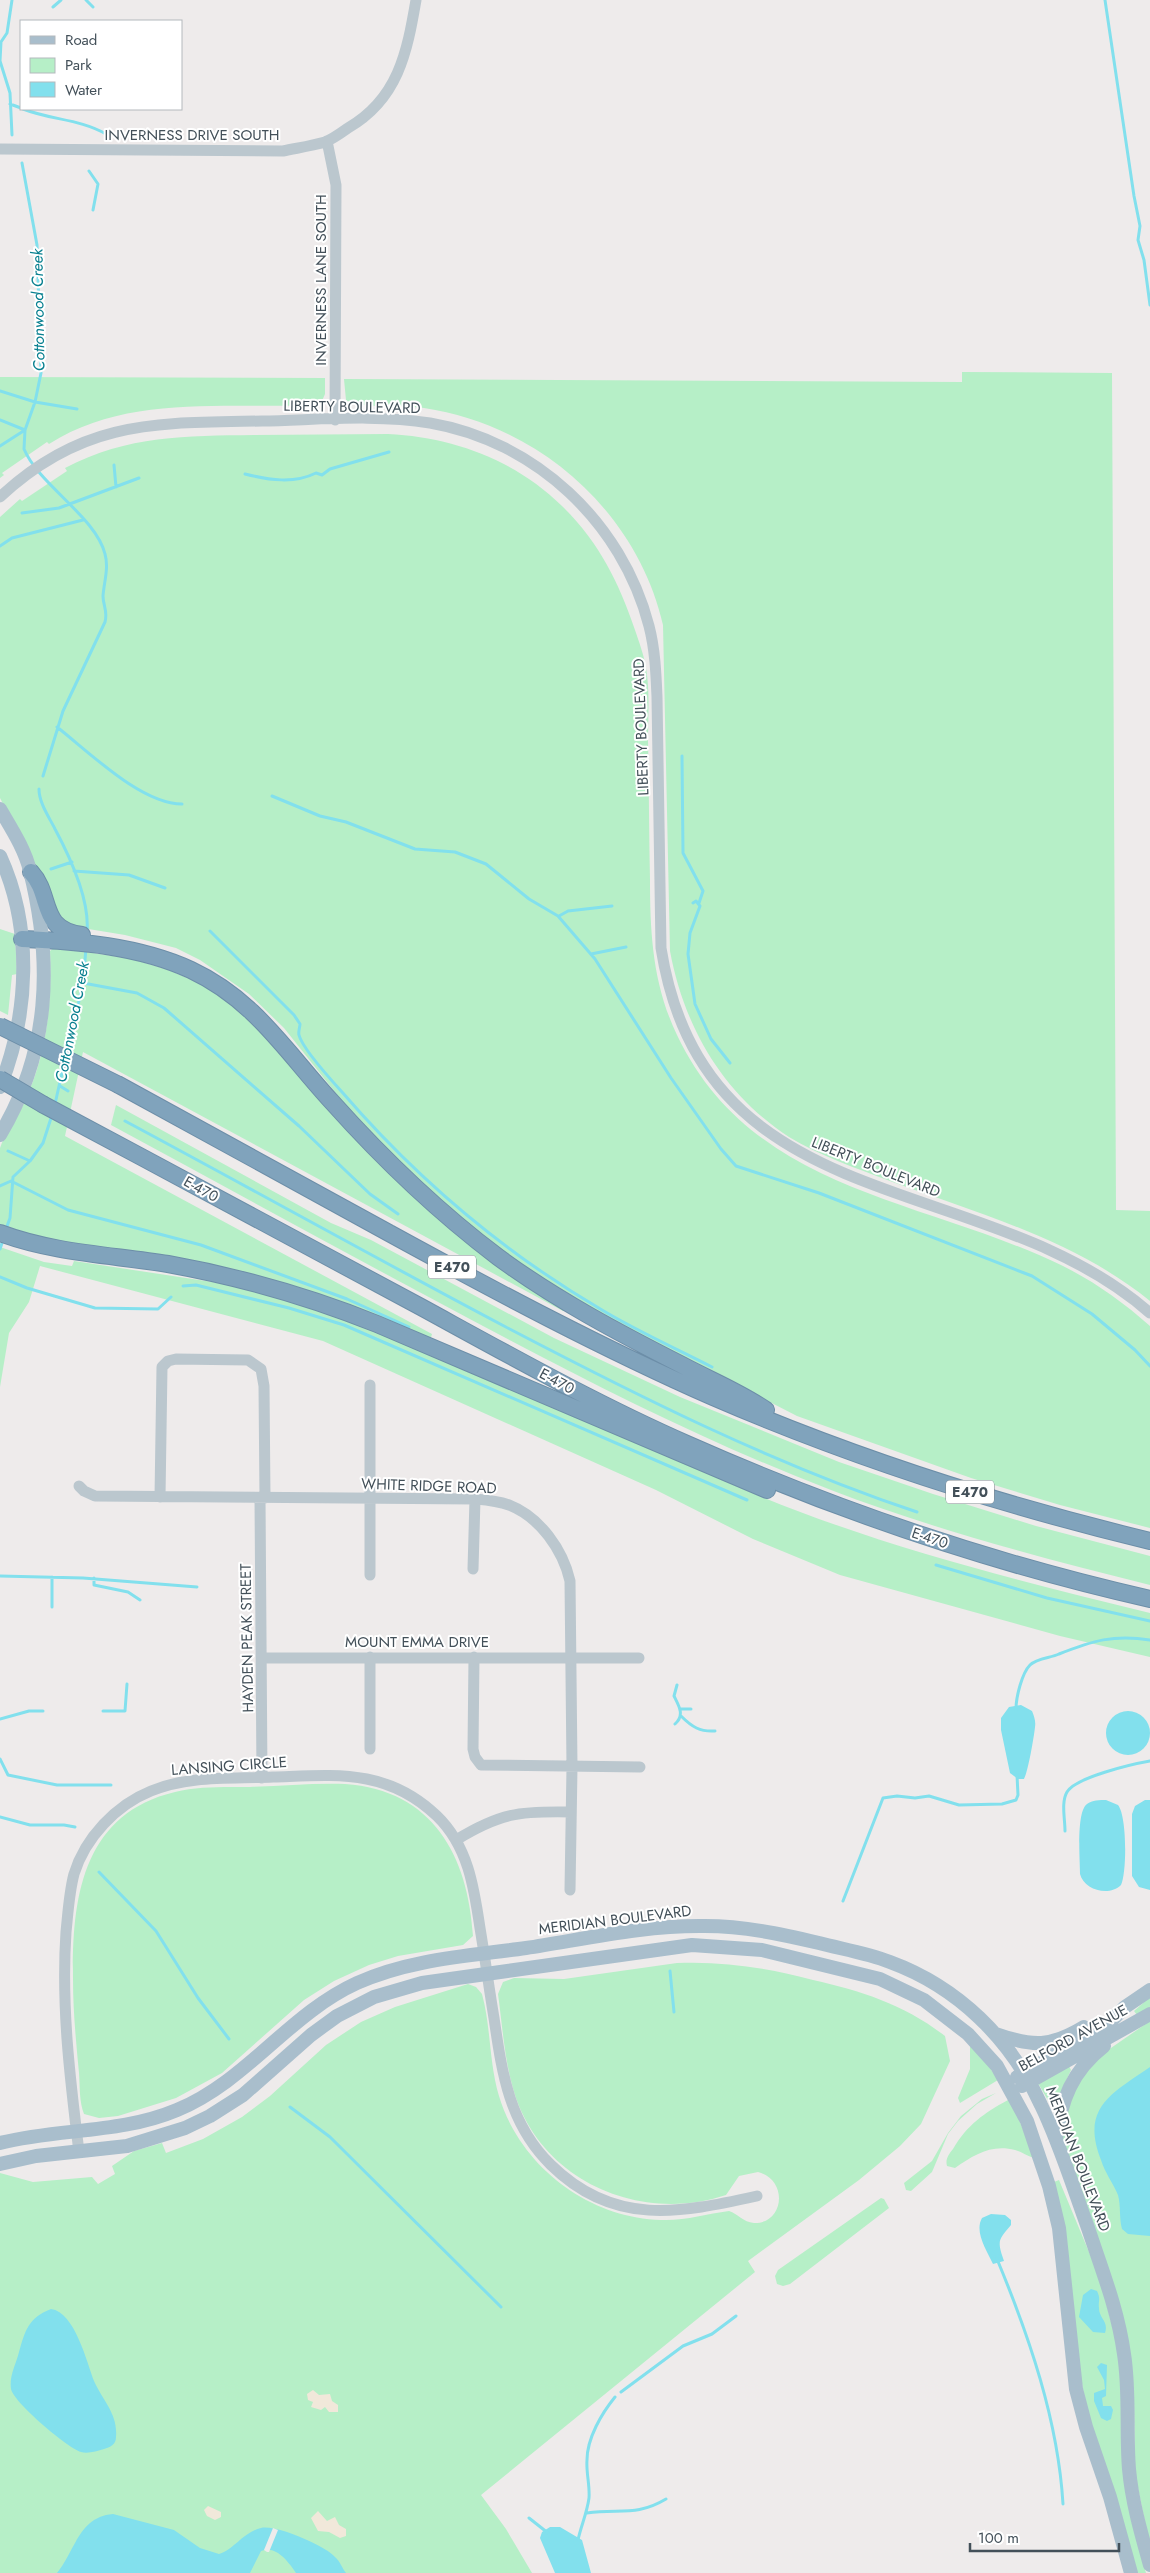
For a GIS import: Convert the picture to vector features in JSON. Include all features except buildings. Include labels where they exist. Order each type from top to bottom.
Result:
[{"type":"highway","points":[[31,872],[36,877],[50,917],[66,937]]},
{"type":"highway","points":[[22,939],[44,940],[66,937],[118,945],[190,970],[229,992],[260,1019],[328,1098],[388,1162],[476,1240],[561,1299],[764,1408],[794,1430]]},
{"type":"highway","name":"E470","points":[[0,1026],[119,1086],[447,1265],[581,1335],[681,1383],[794,1430],[946,1484],[1051,1516],[1150,1541]]},
{"type":"highway","name":"E-470","points":[[0,1079],[44,1105],[585,1395],[685,1444],[812,1497],[960,1548],[1150,1599]]},
{"type":"highway","points":[[0,1092],[27,1105],[44,1105]]},
{"type":"highway","points":[[0,1233],[27,1242],[210,1272],[321,1303],[377,1324],[785,1498],[812,1497]]},
{"type":"main road","points":[[0,809],[19,843],[31,872],[44,940],[44,993],[38,1038],[21,1094],[0,1135]]},
{"type":"main road","points":[[0,856],[12,889],[22,939],[23,980],[19,1022],[12,1054],[0,1087]]},
{"type":"main road","name":"MERIDIAN BOULEVARD","points":[[0,2143],[28,2137],[76,2132],[145,2121],[175,2111],[205,2097],[239,2073],[315,2008],[359,1982],[407,1966],[675,1927],[712,1926],[752,1929],[855,1952],[900,1966],[954,1996],[995,2034],[1027,2078],[1041,2104],[1104,2271],[1120,2329],[1127,2380],[1128,2449],[1131,2490],[1150,2565]]},
{"type":"main road","points":[[0,2164],[36,2156],[120,2147],[148,2141],[179,2131],[210,2116],[252,2088],[321,2026],[367,2000],[416,1984],[675,1946],[730,1946],[769,1951],[873,1977],[922,1998],[950,2018],[978,2044],[1009,2086],[1033,2135],[1055,2207],[1064,2259],[1076,2389],[1086,2427],[1110,2497],[1131,2573]]},
{"type":"main road","name":"BELFORD AVENUE","points":[[1027,2078],[1108,2024],[1127,2005],[1150,1990]]},
{"type":"main road","points":[[995,2034],[1026,2043],[1053,2043],[1127,2005]]},
{"type":"main road","name":"BELFORD AVENUE","points":[[1009,2086],[1101,2040],[1115,2035],[1150,2014]]},
{"type":"main road","points":[[1056,2142],[1061,2106],[1072,2081],[1086,2062],[1115,2035]]},
{"type":"street","name":"INVERNESS DRIVE SOUTH","points":[[0,149],[283,151],[327,141],[359,122],[377,106],[395,81],[408,46],[416,0]]},
{"type":"street","name":"INVERNESS LANE SOUTH","points":[[327,141],[336,185],[335,420]]},
{"type":"street","name":"LIBERTY BOULEVARD","points":[[0,497],[11,487],[56,456],[100,436],[154,424],[335,420],[397,420],[432,424],[474,435],[507,449],[547,474],[574,496],[603,529],[632,579],[646,616],[656,669],[659,926],[664,964],[673,1001],[687,1035],[706,1068],[729,1097],[766,1131],[810,1159],[1062,1255],[1109,1282],[1150,1313]]},
{"type":"street","name":"HAYDEN PEAK STREET","points":[[160,1497],[162,1367],[168,1361],[176,1359],[248,1360],[261,1369],[264,1386],[262,1778]]},
{"type":"street","points":[[370,1385],[370,1575]]},
{"type":"street","name":"WHITE RIDGE ROAD","points":[[79,1486],[84,1492],[95,1496],[475,1500],[511,1505],[528,1515],[550,1537],[567,1567],[570,1581],[572,1767],[570,1890]]},
{"type":"street","points":[[473,1569],[475,1500]]},
{"type":"street","points":[[370,1657],[370,1749]]},
{"type":"street","name":"MOUNT EMMA DRIVE","points":[[263,1658],[639,1658]]},
{"type":"street","points":[[474,1658],[474,1749],[478,1762],[488,1766],[640,1767]]},
{"type":"street","name":"LANSING CIRCLE","points":[[79,2152],[67,2020],[65,1961],[69,1900],[75,1873],[82,1855],[96,1834],[114,1814],[134,1799],[151,1790],[186,1781],[343,1775],[374,1779],[394,1787],[421,1803],[439,1818],[456,1840],[471,1874],[501,2070],[511,2105],[533,2145],[562,2176],[603,2200],[629,2208],[652,2211],[694,2210],[758,2196]]},
{"type":"street","points":[[456,1840],[483,1823],[508,1814],[534,1811],[570,1812]]},
{"type":"green space","points":[[962,372],[1112,373],[1116,1210],[1150,1211],[1150,1301],[1090,1261],[1026,1230],[890,1181],[813,1150],[789,1137],[766,1120],[726,1079],[696,1032],[676,979],[670,951],[663,625],[650,584],[631,545],[606,511],[576,480],[543,454],[506,433],[466,418],[424,408],[371,406],[352,403],[346,400],[344,379],[962,382]]},
{"type":"green space","points":[[0,377],[325,378],[325,394],[322,401],[314,405],[177,407],[111,417],[79,428],[49,444],[47,442],[2,473],[4,475],[0,478]]},
{"type":"green space","points":[[388,434],[436,440],[459,446],[482,454],[524,476],[544,490],[575,519],[597,548],[622,595],[640,644],[647,677],[651,920],[654,959],[663,997],[677,1035],[709,1088],[749,1128],[795,1160],[846,1184],[899,1205],[1009,1243],[1063,1266],[1108,1293],[1150,1326],[1150,1528],[1060,1505],[971,1478],[797,1416],[588,1308],[553,1287],[458,1218],[362,1126],[284,1028],[249,994],[200,960],[176,948],[125,935],[64,925],[0,798],[0,517],[20,499],[22,501],[67,471],[65,468],[88,457],[135,443],[205,436]]},
{"type":"green space","points":[[0,929],[15,934],[17,974],[12,975],[8,1015],[0,1011]]},
{"type":"green space","points":[[53,948],[132,959],[169,970],[203,985],[247,1015],[314,1093],[567,1309],[563,1311],[83,1052],[65,1136],[432,1334],[430,1341],[358,1311],[37,1238],[0,1225],[0,1148],[25,1101],[38,1065],[49,1009],[50,951]]},
{"type":"green space","points":[[116,1105],[331,1223],[371,1240],[554,1338],[680,1397],[839,1462],[933,1494],[1036,1526],[1150,1556],[1150,1585],[1029,1554],[910,1518],[780,1470],[681,1426],[486,1328],[111,1125]]},
{"type":"green space","points":[[0,1247],[44,1262],[72,1266],[74,1261],[219,1283],[257,1291],[332,1314],[795,1510],[912,1550],[1150,1613],[1150,1657],[1060,1636],[840,1575],[753,1539],[656,1490],[323,1341],[40,1266],[29,1302],[9,1333],[0,1387]]},
{"type":"green space","points":[[345,1784],[376,1789],[401,1799],[423,1814],[440,1832],[454,1854],[463,1879],[470,1907],[473,1936],[463,1945],[398,1956],[369,1965],[334,1981],[304,2000],[222,2073],[176,2098],[118,2116],[99,2118],[84,2114],[80,2099],[74,2014],[73,1949],[75,1919],[80,1890],[89,1864],[102,1840],[120,1819],[144,1803],[175,1792],[212,1787]]},
{"type":"green space","points":[[677,1963],[729,1964],[763,1969],[866,1994],[899,2008],[930,2025],[945,2036],[950,2061],[921,2124],[900,2146],[859,2180],[748,2261],[755,2272],[481,2495],[506,2529],[532,2573],[0,2573],[0,2173],[33,2182],[92,2177],[98,2184],[115,2174],[112,2166],[134,2151],[162,2143],[166,2153],[203,2139],[242,2117],[270,2096],[326,2045],[361,2022],[395,2007],[468,1984],[476,1987],[482,1994],[496,2083],[509,2121],[523,2145],[560,2184],[608,2210],[634,2217],[670,2220],[729,2211],[750,2222],[764,2221],[772,2217],[777,2209],[779,2201],[778,2192],[775,2183],[758,2172],[739,2176],[726,2195],[695,2202],[664,2204],[634,2200],[604,2191],[578,2176],[554,2157],[534,2134],[514,2093],[505,2050],[498,1994],[503,1982],[514,1978],[564,1979]]},
{"type":"green space","points":[[1150,1997],[1150,2007],[1137,2015],[1134,2011]]},
{"type":"green space","points":[[1150,2021],[1150,2547],[1135,2473],[1134,2400],[1062,2138],[1067,2101],[1095,2059]]},
{"type":"green space","points":[[970,2046],[986,2062],[998,2080],[960,2103],[958,2098],[970,2069]]},
{"type":"green space","points":[[1069,2066],[1071,2070],[1053,2109],[1038,2083]]},
{"type":"green space","points":[[996,2093],[977,2104],[958,2121],[948,2134],[932,2172],[911,2191],[906,2190],[904,2183],[932,2161],[948,2133],[961,2116],[982,2099]]},
{"type":"green space","points":[[1008,2100],[1013,2104],[1034,2158],[1015,2150],[998,2148],[976,2155],[955,2168],[947,2166],[949,2155],[970,2126]]},
{"type":"green space","points":[[1059,2180],[1099,2276],[1118,2348],[1131,2519],[1146,2573],[1137,2573],[1086,2406],[1076,2350],[1067,2242],[1054,2182]]},
{"type":"green space","points":[[881,2198],[884,2199],[889,2208],[790,2284],[783,2286],[777,2284],[775,2276],[778,2270]]},
{"type":"sand","points":[[313,2390],[319,2395],[330,2394],[332,2401],[338,2405],[338,2412],[329,2412],[325,2407],[321,2410],[311,2407],[313,2402],[308,2400],[307,2394]]},
{"type":"sand","points":[[208,2506],[221,2512],[221,2517],[215,2520],[207,2516],[204,2510]]},
{"type":"sand","points":[[318,2511],[327,2521],[335,2517],[339,2525],[346,2529],[346,2536],[340,2538],[329,2532],[318,2531],[311,2518]]},
{"type":"water","points":[[1021,1705],[1032,1711],[1035,1723],[1031,1754],[1024,1779],[1018,1779],[1010,1773],[1001,1730],[1001,1718],[1009,1707]]},
{"type":"water","points":[[1124,1711],[1132,1711],[1144,1717],[1150,1733],[1144,1749],[1132,1755],[1124,1755],[1112,1749],[1106,1737],[1106,1729],[1112,1717]]},
{"type":"water","points":[[1096,1800],[1106,1800],[1118,1805],[1123,1820],[1124,1832],[1125,1857],[1123,1878],[1121,1885],[1110,1891],[1092,1888],[1082,1880],[1080,1874],[1079,1837],[1081,1816],[1087,1804]]},
{"type":"water","points":[[1145,1800],[1150,1800],[1150,1890],[1139,1887],[1132,1876],[1132,1814],[1135,1806]]},
{"type":"water","points":[[1150,2067],[1150,2236],[1128,2234],[1122,2229],[1118,2195],[1101,2160],[1096,2142],[1095,2127],[1098,2114],[1104,2103],[1124,2085]]},
{"type":"water","points":[[991,2214],[1005,2215],[1011,2220],[1011,2225],[1000,2241],[1000,2249],[1004,2261],[993,2264],[980,2235],[982,2218]]},
{"type":"water","points":[[1091,2289],[1097,2291],[1098,2294],[1099,2312],[1106,2326],[1105,2333],[1093,2332],[1079,2317],[1083,2295]]},
{"type":"water","points":[[51,2309],[59,2312],[73,2328],[84,2351],[94,2381],[115,2421],[116,2440],[114,2444],[108,2447],[87,2453],[74,2449],[31,2414],[14,2396],[11,2389],[12,2375],[23,2338],[29,2326],[37,2317]]},
{"type":"water","points":[[1101,2363],[1107,2365],[1106,2396],[1102,2398],[1103,2406],[1111,2406],[1113,2410],[1111,2419],[1107,2421],[1101,2418],[1094,2401],[1094,2393],[1105,2389],[1104,2380],[1097,2367]]},
{"type":"water","points":[[113,2514],[174,2530],[200,2548],[219,2554],[255,2530],[261,2528],[277,2529],[300,2537],[330,2552],[338,2560],[346,2573],[296,2573],[281,2555],[272,2550],[266,2550],[261,2551],[250,2573],[57,2573],[85,2528],[102,2516]]},
{"type":"water","points":[[550,2527],[560,2527],[582,2540],[591,2573],[555,2573],[540,2538],[542,2532]]},
{"type":"pier","points":[[273,2528],[278,2530],[269,2552],[267,2552],[264,2550]]},
{"type":"waterway","name":"Cottonwood Creek","points":[[12,0],[7,33],[1,42],[0,61],[10,93],[12,135]]},
{"type":"waterway","points":[[53,7],[61,0]]},
{"type":"waterway","points":[[86,0],[93,7]]},
{"type":"waterway","points":[[1105,0],[1140,226],[1138,240],[1144,260],[1150,305]]},
{"type":"waterway","points":[[10,104],[20,108]]},
{"type":"waterway","points":[[26,110],[76,122],[106,134]]},
{"type":"waterway","name":"Cottonwood Creek","points":[[22,163],[37,245],[41,373],[35,402],[25,430],[24,449],[31,462],[42,475],[91,527],[100,540],[107,564],[103,596],[106,615],[105,622],[63,711],[43,776]]},
{"type":"waterway","points":[[89,171],[98,184],[93,210]]},
{"type":"waterway","name":"Cottonwood Creek","points":[[0,391],[35,402],[77,409]]},
{"type":"waterway","points":[[0,420],[25,430]]},
{"type":"waterway","points":[[0,446],[25,430]]},
{"type":"waterway","points":[[245,474],[281,480],[299,479],[316,473],[322,475],[330,469],[389,452]]},
{"type":"waterway","points":[[114,465],[116,487]]},
{"type":"waterway","points":[[22,513],[59,508],[139,478]]},
{"type":"waterway","points":[[0,546],[12,538],[83,520]]},
{"type":"waterway","points":[[57,727],[116,775],[133,786],[166,802],[182,804]]},
{"type":"waterway","points":[[682,756],[683,853],[703,891],[699,903]]},
{"type":"waterway","name":"Cottonwood Creek","points":[[39,789],[42,805],[67,852],[78,879],[85,906],[87,932]]},
{"type":"waterway","points":[[272,796],[320,816],[346,822],[415,849],[455,852],[486,864],[529,899],[558,916],[595,959],[671,1078],[721,1149],[736,1166],[819,1193],[1032,1276],[1092,1314],[1135,1350],[1150,1366]]},
{"type":"waterway","points":[[51,869],[72,862]]},
{"type":"waterway","points":[[74,871],[129,875],[165,888]]},
{"type":"waterway","points":[[693,903],[696,901],[700,906],[690,933],[688,954],[695,1004],[711,1039],[730,1063]]},
{"type":"waterway","points":[[559,916],[568,911],[612,906]]},
{"type":"waterway","points":[[210,931],[294,1015],[300,1024],[299,1035],[301,1041],[325,1073],[400,1155],[463,1212],[530,1264],[565,1288],[629,1325],[712,1367]]},
{"type":"waterway","points":[[591,954],[626,947]]},
{"type":"waterway","name":"Cottonwood Creek","points":[[67,1053],[83,983],[86,948]]},
{"type":"waterway","points":[[83,983],[137,993],[164,1008],[299,1126],[370,1194],[398,1214]]},
{"type":"waterway","name":"Cottonwood Creek","points":[[55,1104],[64,1064]]},
{"type":"waterway","points":[[60,1086],[68,1091]]},
{"type":"waterway","name":"Cottonwood Creek","points":[[6,1229],[10,1218],[13,1177],[30,1161],[43,1143],[52,1115]]},
{"type":"waterway","points":[[125,1121],[456,1301],[656,1403],[758,1451],[863,1493],[917,1512]]},
{"type":"waterway","points":[[8,1151],[30,1161]]},
{"type":"waterway","points":[[0,1186],[11,1181],[68,1210],[201,1245],[347,1299],[409,1327]]},
{"type":"waterway","name":"Cottonwood Creek","points":[[0,1249],[3,1240]]},
{"type":"waterway","points":[[0,1277],[27,1288],[95,1308],[158,1309],[171,1297]]},
{"type":"waterway","points":[[183,1286],[196,1285],[289,1308],[344,1325],[747,1500]]},
{"type":"waterway","points":[[936,1565],[1047,1598],[1150,1621]]},
{"type":"waterway","points":[[0,1576],[83,1578],[197,1587]]},
{"type":"waterway","points":[[52,1577],[52,1607]]},
{"type":"waterway","points":[[94,1578],[94,1585],[128,1592],[140,1600]]},
{"type":"waterway","points":[[1016,1709],[1018,1692],[1024,1674],[1030,1665],[1036,1661],[1082,1645],[1103,1640],[1114,1638],[1150,1640]]},
{"type":"waterway","points":[[103,1711],[125,1711],[127,1684]]},
{"type":"waterway","points":[[675,1724],[680,1717],[679,1707],[674,1696],[677,1685]]},
{"type":"waterway","points":[[681,1709],[691,1709]]},
{"type":"waterway","points":[[0,1719],[29,1711],[43,1711]]},
{"type":"waterway","points":[[681,1716],[696,1728],[705,1731],[715,1731]]},
{"type":"waterway","points":[[0,1759],[8,1775],[57,1785],[111,1785]]},
{"type":"waterway","points":[[1065,1831],[1064,1801],[1067,1792],[1072,1786],[1105,1772],[1150,1761]]},
{"type":"waterway","points":[[843,1901],[883,1798],[929,1796],[959,1805],[1002,1804],[1016,1800],[1018,1795],[1017,1775]]},
{"type":"waterway","points":[[0,1817],[30,1825],[64,1825],[75,1827]]},
{"type":"waterway","points":[[99,1872],[156,1931],[198,1998],[229,2039]]},
{"type":"waterway","points":[[670,1971],[674,2012]]},
{"type":"waterway","points":[[290,2107],[330,2137],[501,2307]]},
{"type":"waterway","points":[[997,2259],[1031,2348],[1040,2379],[1055,2441],[1063,2504]]},
{"type":"waterway","points":[[621,2392],[683,2346],[712,2334],[736,2316]]},
{"type":"waterway","points":[[578,2540],[589,2498],[587,2465],[592,2435],[600,2418],[615,2397]]},
{"type":"waterway","points":[[587,2513],[636,2510],[655,2505],[666,2499]]},
{"type":"waterway","points":[[529,2518],[548,2533]]}]
